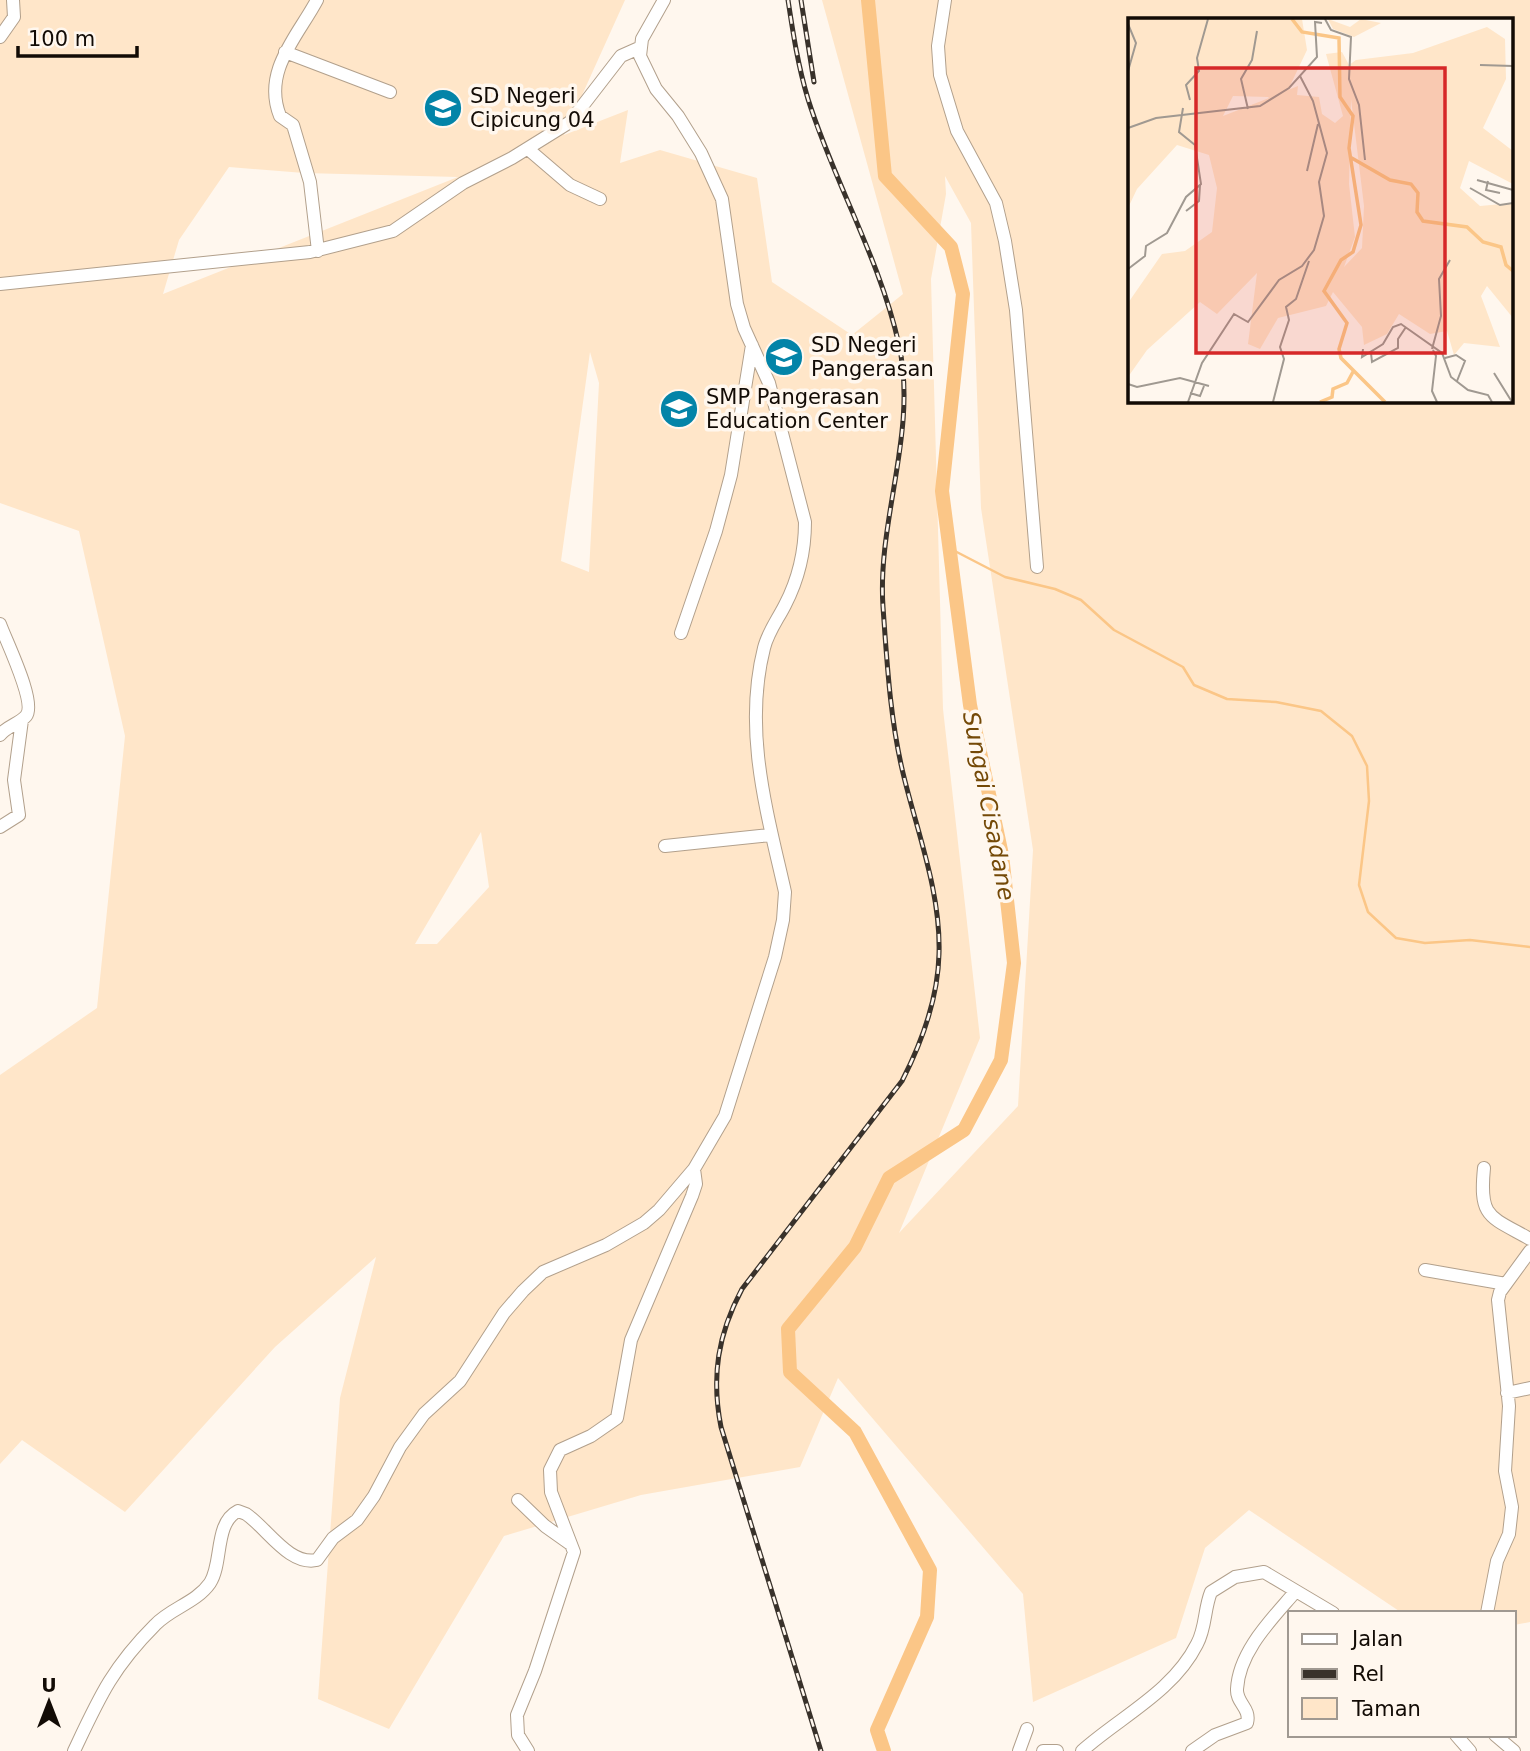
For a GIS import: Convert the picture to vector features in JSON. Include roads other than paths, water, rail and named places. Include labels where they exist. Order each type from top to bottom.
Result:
[{"type":"street","points":[[0,37],[14,17],[13,0]]},
{"type":"street","points":[[317,0],[278,67],[278,111],[293,125],[310,182],[318,251]]},
{"type":"street","points":[[0,285],[318,251],[393,231],[463,183],[528,149],[570,122],[621,56],[639,48],[664,0]]},
{"type":"street","points":[[945,0],[938,46],[940,75],[957,131],[996,203],[1005,241],[1016,310],[1037,567]]},
{"type":"street","points":[[74,1751],[102,1691],[118,1666],[157,1623],[200,1595],[209,1585],[218,1568],[222,1535],[232,1514],[238,1511],[246,1514],[291,1553],[310,1561],[317,1560],[333,1538],[357,1520],[374,1496],[400,1447],[425,1414],[460,1381],[504,1312],[523,1291],[543,1272],[606,1245],[644,1223],[659,1210],[694,1169],[725,1116],[778,945],[785,892],[770,835],[758,772],[761,664],[767,639],[793,587],[804,540],[805,522],[769,383],[734,294],[722,198],[690,136],[646,74],[639,48]]},
{"type":"street","points":[[285,52],[390,92]]},
{"type":"street","points":[[528,149],[570,185],[600,198]]},
{"type":"street","points":[[681,633],[716,531],[731,475],[752,345]]},
{"type":"street","points":[[0,624],[29,702],[28,715],[0,735]]},
{"type":"street","points":[[0,827],[19,815],[14,780],[22,719]]},
{"type":"street","points":[[665,846],[770,835]]},
{"type":"street","points":[[1484,1168],[1481,1198],[1485,1209],[1530,1239]]},
{"type":"street","points":[[569,1544],[551,1492],[550,1470],[560,1450],[591,1436],[617,1418],[631,1340],[692,1196],[696,1184],[694,1169]]},
{"type":"street","points":[[1487,1611],[1497,1561],[1510,1528],[1512,1503],[1505,1471],[1507,1393],[1497,1304],[1506,1284],[1525,1271],[1530,1251]]},
{"type":"street","points":[[1426,1270],[1506,1284]]},
{"type":"street","points":[[1507,1393],[1530,1388]]},
{"type":"street","points":[[518,1500],[574,1550],[535,1671],[517,1715],[518,1735],[528,1751]]},
{"type":"street","points":[[1082,1751],[1153,1697],[1190,1656],[1200,1638],[1208,1601],[1215,1589],[1236,1577],[1258,1571],[1329,1611]]},
{"type":"street","points":[[1192,1751],[1215,1735],[1247,1723],[1247,1709],[1238,1698],[1237,1691],[1243,1665],[1252,1644],[1295,1592]]},
{"type":"street","points":[[1019,1751],[1027,1729]]},
{"type":"street","points":[[1458,1737],[1470,1751]]},
{"type":"street","points":[[1498,1737],[1514,1751]]},
{"type":"street","points":[[1043,1751],[1057,1751]]},
{"type":"waterway","name":"Sungai Cisadane","points":[[868,0],[885,176],[951,247],[963,294],[942,491],[970,705],[1002,855],[1014,963],[1001,1060],[964,1130],[889,1178],[855,1247],[788,1329],[790,1372],[855,1432],[930,1570],[927,1617],[877,1730],[884,1751]]},
{"type":"waterway","points":[[949,548],[1005,577],[1055,589],[1081,600],[1114,630],[1183,667],[1194,685],[1227,699],[1276,702],[1321,711],[1352,736],[1367,766],[1369,801],[1359,885],[1368,912],[1396,938],[1425,943],[1470,940],[1530,947]]},
{"type":"railway","points":[[788,0],[808,99],[869,251],[891,313],[899,345],[904,378],[904,410],[886,541],[883,607],[895,732],[927,862],[939,931],[936,987],[922,1035],[902,1081],[742,1289],[727,1322],[719,1356],[717,1390],[721,1427],[821,1751]]},
{"type":"railway","points":[[801,0],[814,82]]},
{"type":"place","name":"SD Negeri Cipicung 04","points":[[443,108]]},
{"type":"place","name":"SD Negeri Pangerasan","points":[[784,357]]},
{"type":"place","name":"SMP Pangerasan Education Center","points":[[679,409]]}]
